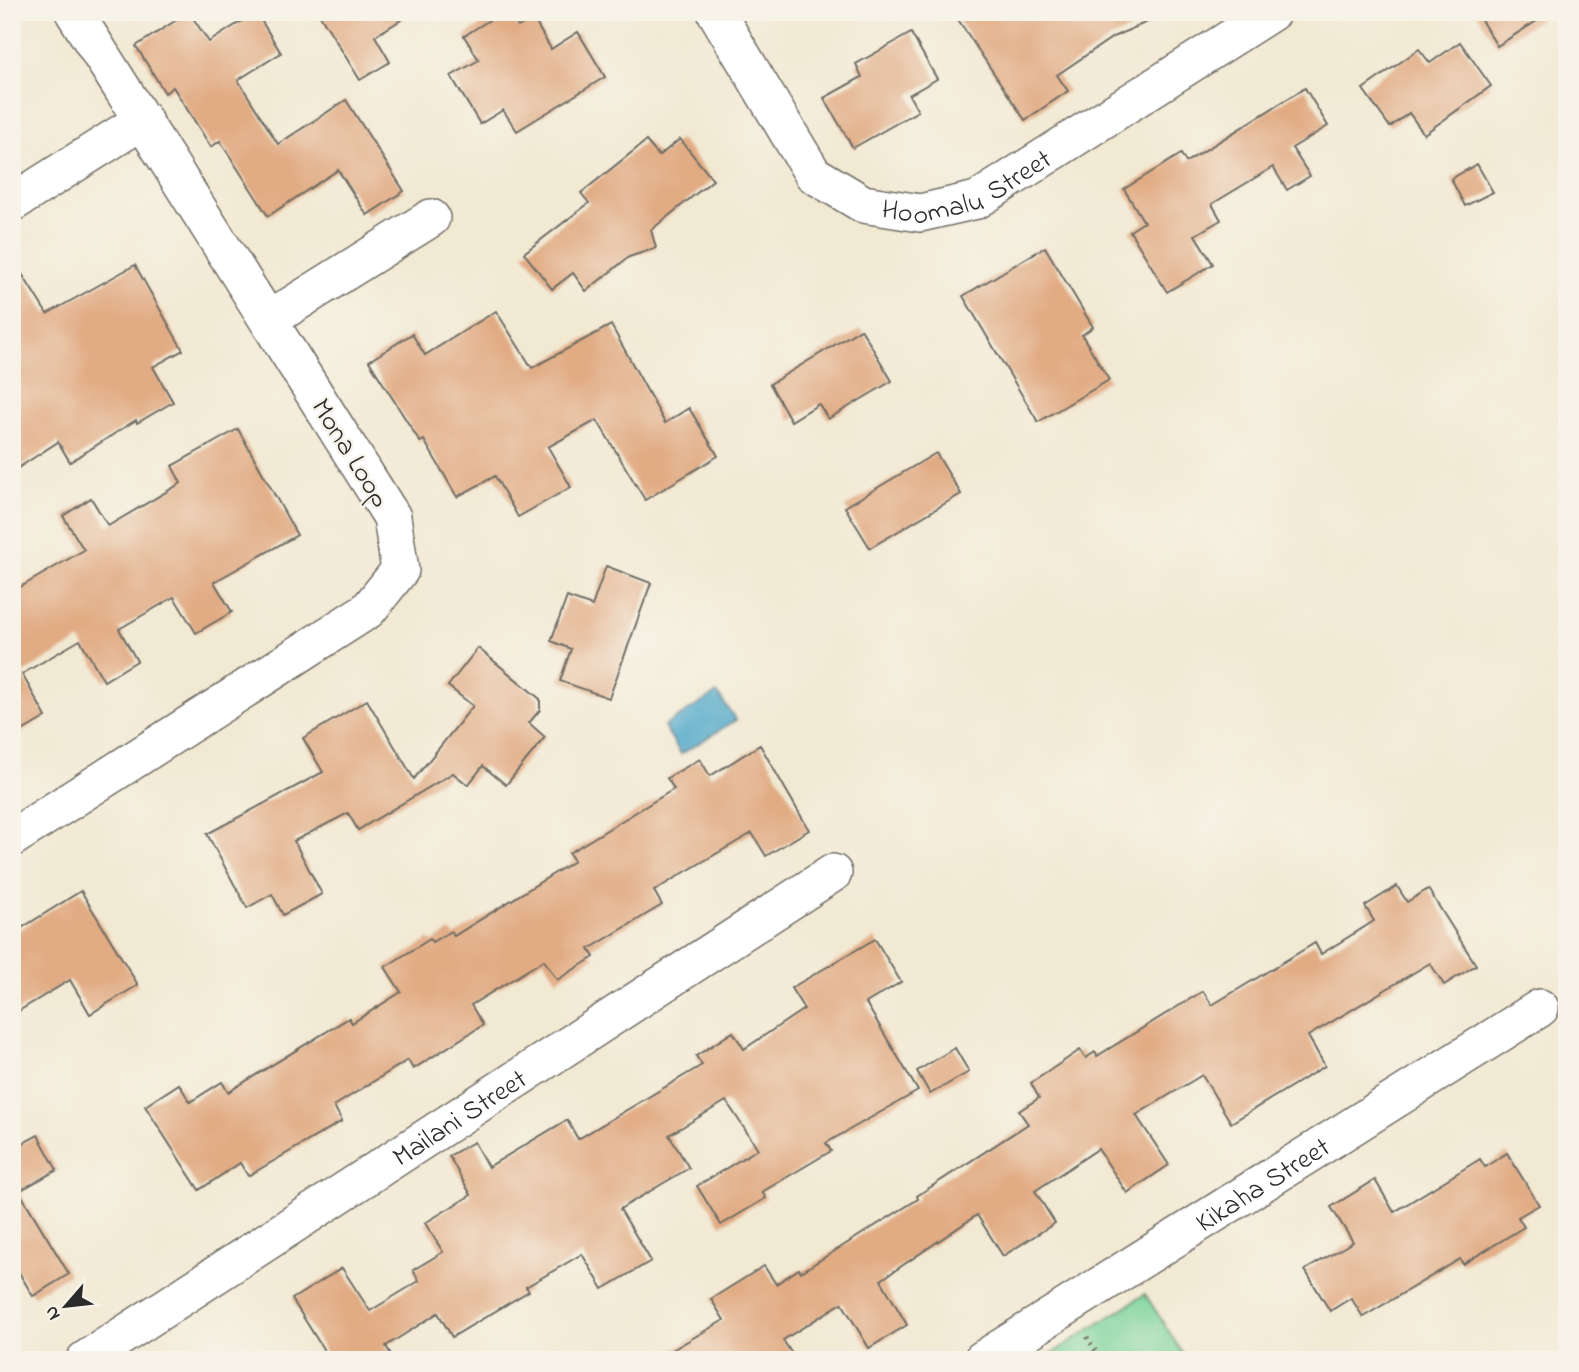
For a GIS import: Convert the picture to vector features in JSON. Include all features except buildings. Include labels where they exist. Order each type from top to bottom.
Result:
[{"type":"street","name":"Mona Loop","points":[[12,838],[368,610],[400,570],[392,517],[270,319],[74,12]]},
{"type":"street","name":"Hoomalu Street","points":[[716,12],[813,174],[863,204],[920,213],[977,200],[1272,12]]},
{"type":"street","points":[[12,203],[142,120]]},
{"type":"street","points":[[270,319],[431,218]]},
{"type":"street","name":"Mailani Street","points":[[85,1360],[834,873]]},
{"type":"street","name":"Kikaha Street","points":[[982,1360],[1540,1008]]},
{"type":"green space","points":[[1145,1294],[1187,1360],[1042,1360]]},
{"type":"water","points":[[717,693],[736,720],[681,754],[664,726]]}]
